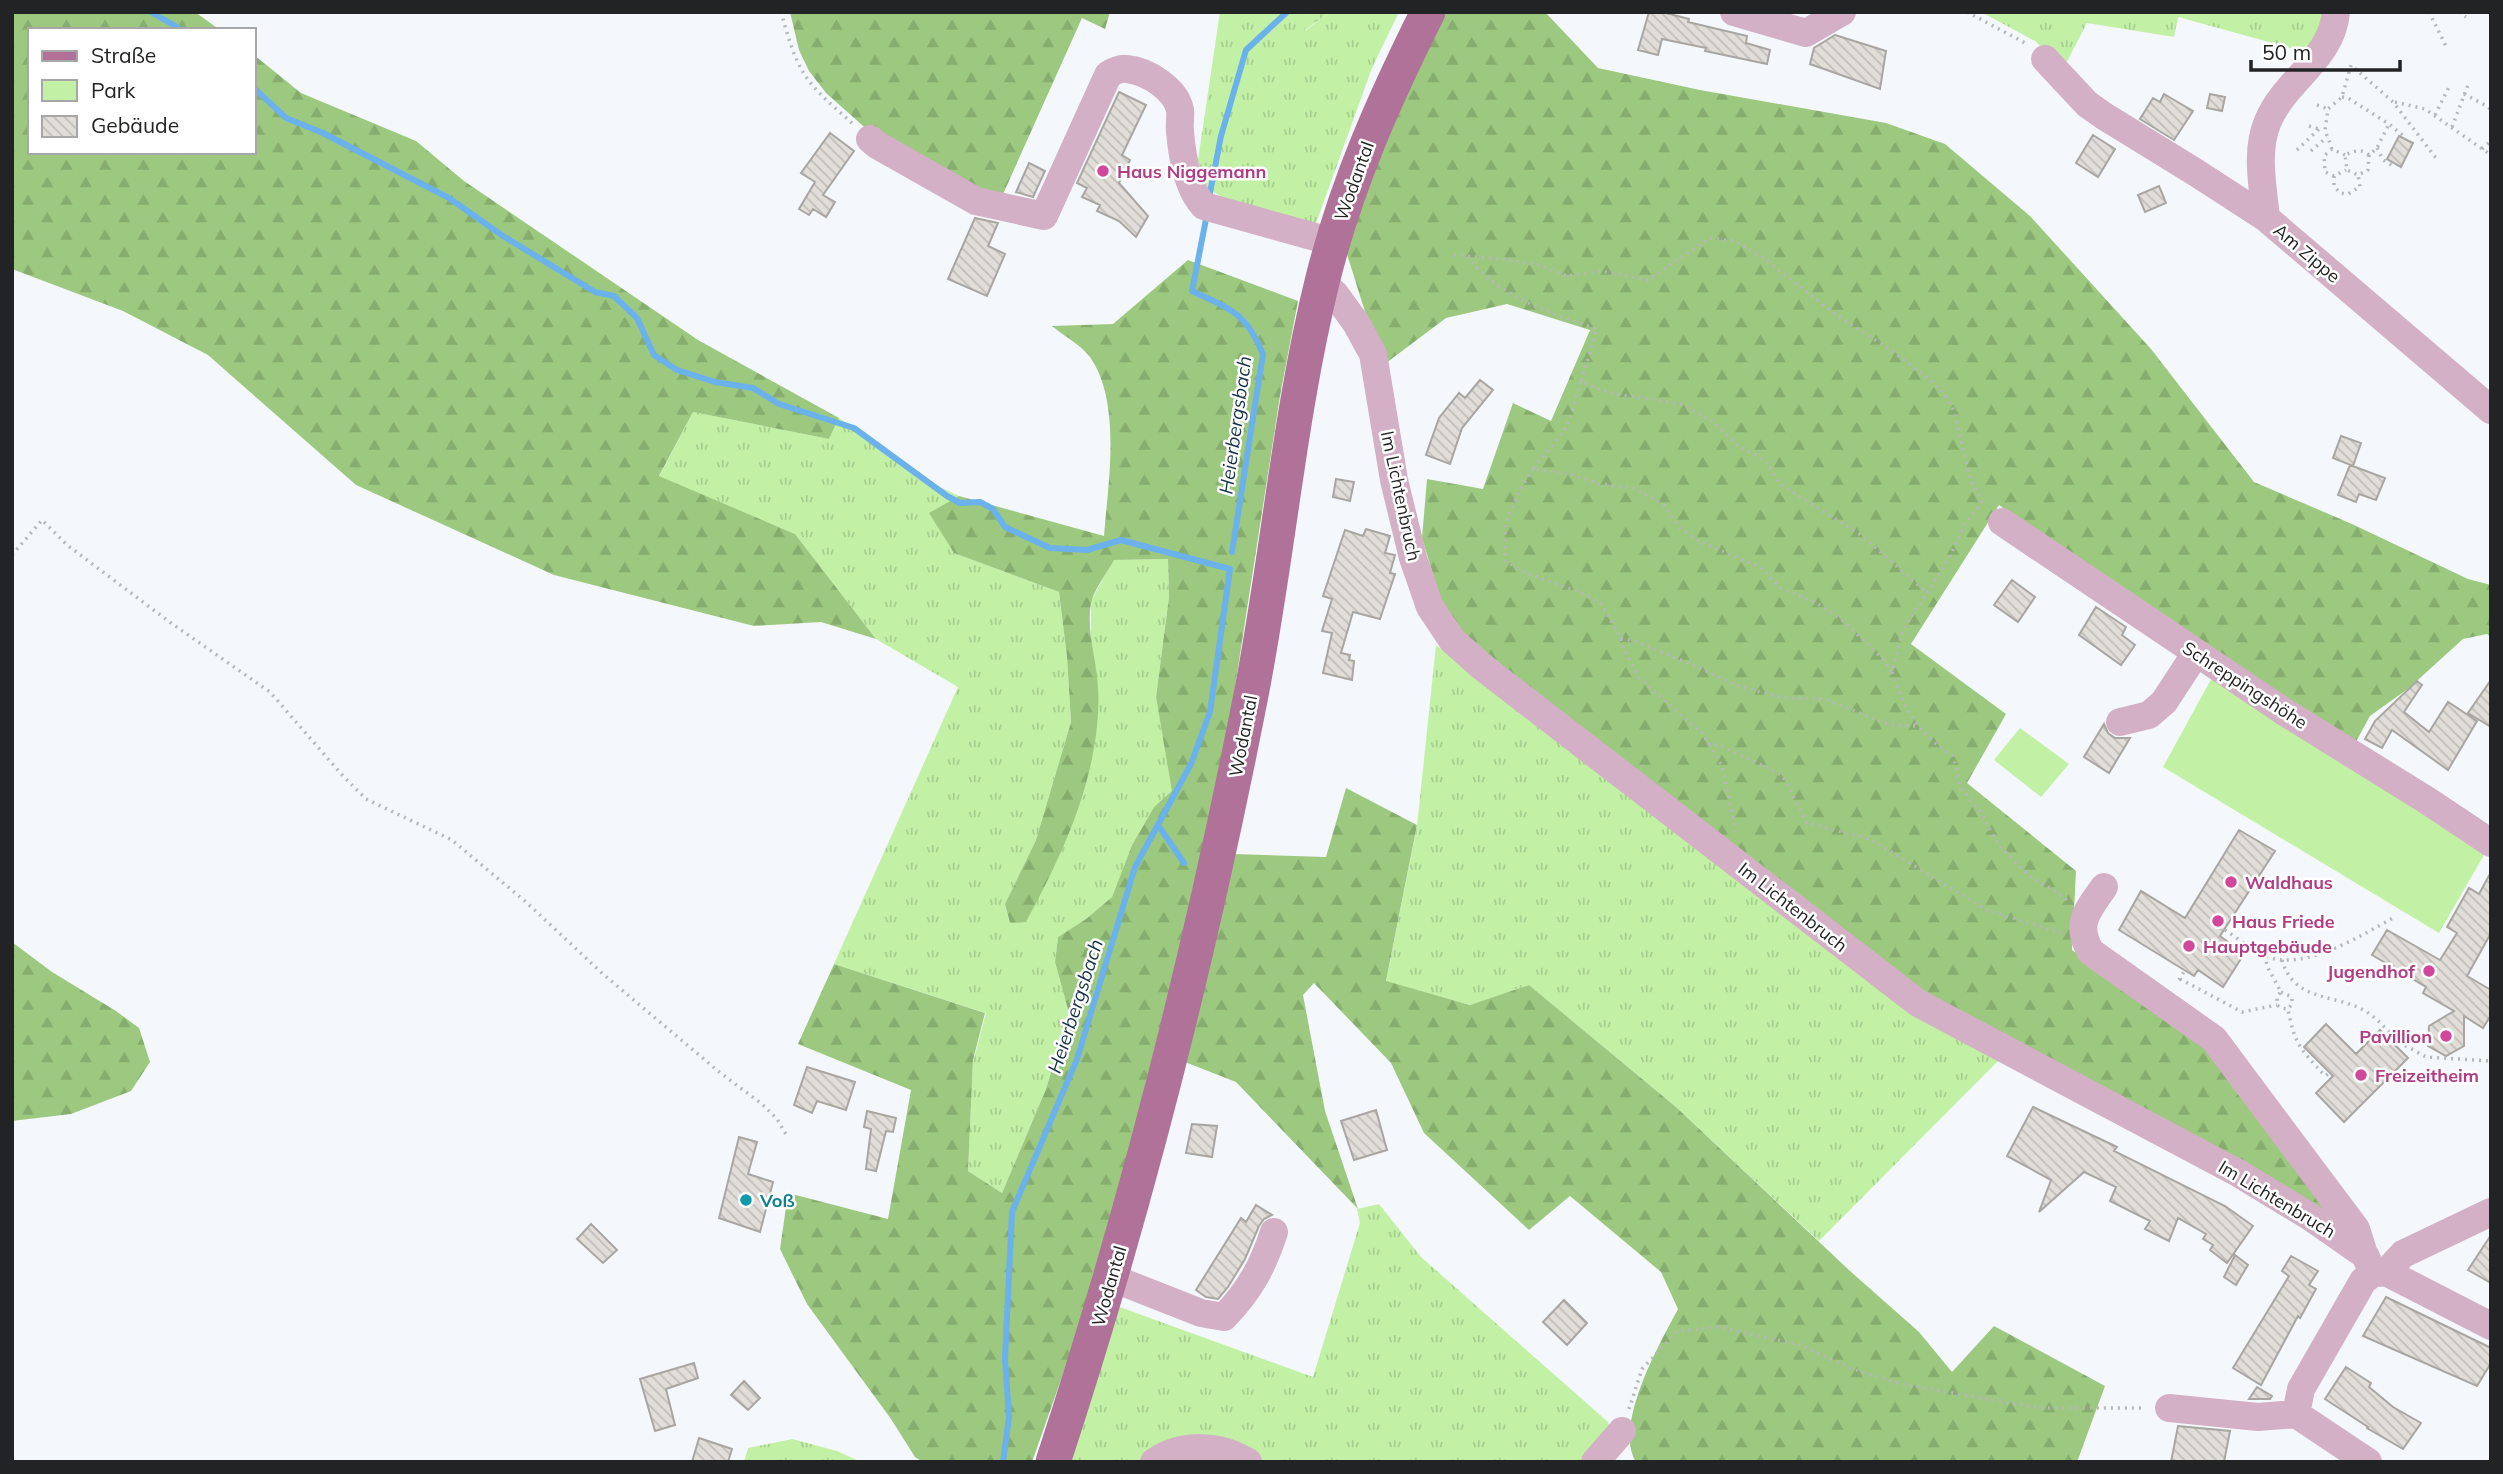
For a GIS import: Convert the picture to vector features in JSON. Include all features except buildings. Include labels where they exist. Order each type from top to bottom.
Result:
[{"type":"main road","name":"Wodantal","points":[[1054,1462],[1112,1278],[1167,1075],[1226,820],[1254,679],[1296,409],[1322,282],[1355,171],[1394,80],[1428,12]]},
{"type":"street","points":[[1734,12],[1806,33]]},
{"type":"street","points":[[1756,40],[1806,33],[1842,12]]},
{"type":"street","name":"Am Zippe","points":[[2336,12],[2335,26],[2327,45],[2287,91],[2267,121],[2261,158],[2266,218],[2491,410]]},
{"type":"street","points":[[2045,59],[2087,104],[2104,117],[2266,218]]},
{"type":"street","points":[[870,139],[976,201],[1044,216],[1108,75],[1126,68],[1142,73],[1168,89],[1180,108],[1183,156],[1195,197],[1204,206],[1333,242]]},
{"type":"street","name":"Im Lichtenbruch","points":[[1322,282],[1335,294],[1356,323],[1373,354],[1394,480],[1413,558],[1430,607],[1452,640],[1481,666],[1918,1003],[2238,1173],[2309,1216],[2375,1267],[2491,1326]]},
{"type":"street","name":"Schreppingshöhe","points":[[1992,513],[2283,711],[2435,805],[2491,844]]},
{"type":"street","points":[[2120,722],[2149,715],[2164,702],[2196,653]]},
{"type":"street","points":[[2104,887],[2073,928],[2091,952],[2214,1039],[2356,1229],[2375,1267]]},
{"type":"street","points":[[2296,1414],[2301,1389],[2363,1281],[2375,1267],[2491,1212]]},
{"type":"street","points":[[1112,1278],[1200,1312],[1224,1317],[1241,1300],[1263,1265],[1274,1231]]},
{"type":"street","points":[[2169,1408],[2258,1417],[2296,1414],[2368,1462]]},
{"type":"street","points":[[1595,1462],[1622,1431]]},
{"type":"street","points":[[1154,1462],[1170,1451],[1200,1448],[1232,1452],[1248,1462]]},
{"type":"path","points":[[781,12],[804,74],[825,99],[870,139]]},
{"type":"path","points":[[1967,12],[2025,42],[2045,59]]},
{"type":"path","points":[[2428,12],[2446,46]]},
{"type":"path","points":[[2459,12],[2466,17]]},
{"type":"path","points":[[2370,155],[2358,150],[2345,155],[2332,149],[2325,130],[2328,109],[2342,97],[2351,65],[2393,102],[2436,158]]},
{"type":"path","points":[[2452,127],[2468,85]]},
{"type":"path","points":[[2435,115],[2449,87]]},
{"type":"path","points":[[2464,94],[2491,110]]},
{"type":"path","points":[[2342,97],[2348,98],[2389,124],[2404,138]]},
{"type":"path","points":[[2393,102],[2425,109],[2491,155]]},
{"type":"path","points":[[2317,105],[2328,109]]},
{"type":"path","points":[[2358,175],[2368,170],[2370,155],[2377,148],[2389,124]]},
{"type":"path","points":[[2309,126],[2325,130]]},
{"type":"path","points":[[2297,150],[2319,129]]},
{"type":"path","points":[[2311,151],[2327,137]]},
{"type":"path","points":[[2482,149],[2491,141]]},
{"type":"path","points":[[2377,148],[2383,160],[2393,166],[2395,163]]},
{"type":"path","points":[[2332,149],[2323,156],[2325,172],[2334,176],[2347,170],[2358,175]]},
{"type":"path","points":[[2345,155],[2347,170]]},
{"type":"path","points":[[2334,176],[2334,186],[2340,193],[2348,194],[2360,187],[2358,175]]},
{"type":"path","points":[[1454,255],[1490,256],[1539,265],[1567,276],[1600,271],[1648,280],[1710,238],[1735,242],[1779,270],[1839,317],[1891,350],[1941,389],[1954,411],[1970,479],[1992,513],[1966,522],[1948,560],[1903,629],[1892,672]]},
{"type":"path","points":[[1467,257],[1479,272],[1540,310],[1597,329],[1567,427],[1533,469],[1505,524],[1505,561],[1528,575],[1580,592],[1600,603],[1621,638],[1639,678],[1702,733],[1722,766],[1736,832],[1727,856]]},
{"type":"path","points":[[1581,382],[1609,393],[1682,404],[1715,423],[1737,444],[1765,460],[1781,485],[1861,535],[1927,593]]},
{"type":"path","points":[[1533,469],[1570,474],[1600,484],[1633,488],[1663,504],[1680,528],[1690,535],[1720,552],[1760,567],[1780,588],[1815,602],[1842,620],[1883,659],[1892,672],[1902,700],[1917,726],[1929,740],[1953,756],[1961,788],[1979,810],[1998,844],[2028,875],[2063,897],[2073,928],[1987,910],[1870,839],[1807,823],[1782,775],[1719,745],[1708,744]]},
{"type":"path","points":[[12,555],[42,520],[67,545],[170,623],[270,692],[342,776],[366,799],[452,840],[526,902],[603,974],[718,1071],[762,1104],[778,1119],[787,1136]]},
{"type":"path","points":[[1621,638],[1693,664],[1741,687],[1784,698],[1823,699],[1892,725],[1917,726]]},
{"type":"path","points":[[2225,930],[2265,955],[2282,960],[2305,957],[2346,944],[2393,918]]},
{"type":"path","points":[[2265,955],[2267,966],[2281,992],[2292,997]]},
{"type":"path","points":[[2282,960],[2286,974],[2299,987],[2366,1012],[2398,1044],[2426,1057],[2491,1061]]},
{"type":"path","points":[[2180,979],[2242,1012],[2277,1005],[2288,1009]]},
{"type":"path","points":[[2299,987],[2288,1009],[2293,1035],[2298,1046],[2325,1076],[2330,1073]]},
{"type":"path","points":[[2277,1005],[2277,996],[2281,992]]},
{"type":"path","points":[[1622,1431],[1642,1369],[1678,1331],[1719,1327],[1800,1345],[1852,1369],[1902,1384],[2040,1408],[2169,1408]]},
{"type":"green space","points":[[12,12],[195,12],[217,28],[28,28],[28,154],[256,154],[256,57],[301,93],[416,141],[464,181],[698,340],[839,418],[829,439],[693,412],[659,476],[795,534],[876,639],[821,622],[754,626],[554,575],[356,485],[208,355],[123,311],[12,269]]},
{"type":"green space","points":[[790,12],[1110,12],[1105,29],[1082,18],[999,203],[880,141],[826,93],[809,71],[799,50]]},
{"type":"green space","points":[[1220,12],[1307,12],[1305,31],[1330,12],[1399,12],[1372,68],[1315,226],[1226,200],[1195,180]]},
{"type":"green space","points":[[1307,12],[1330,12],[1304,31]]},
{"type":"green space","points":[[1440,12],[1545,12],[1598,68],[1700,90],[1886,123],[1945,144],[2030,216],[2151,349],[2254,482],[2352,524],[2468,579],[2491,585],[2491,637],[2487,634],[2463,639],[2409,688],[2370,716],[2353,747],[2108,585],[1999,505],[1911,644],[2006,714],[1967,783],[2076,871],[2072,950],[2210,1044],[2351,1231],[1923,998],[1609,753],[1447,620],[1422,538],[1427,479],[1483,489],[1513,403],[1551,421],[1590,330],[1507,304],[1446,318],[1382,366],[1346,251],[1385,129]]},
{"type":"green space","points":[[1981,12],[2329,12],[2312,54],[2178,17],[2174,37],[2087,23],[2063,69],[2035,41]]},
{"type":"green space","points":[[1188,260],[1298,301],[1280,396],[1232,706],[1195,889],[1096,1280],[1032,1462],[923,1462],[915,1457],[891,1419],[807,1304],[780,1249],[788,1193],[888,1219],[911,1090],[798,1044],[834,964],[985,1013],[973,1060],[968,1171],[1002,1193],[1046,1089],[1069,1013],[1055,962],[1058,937],[1086,919],[1112,897],[1132,845],[1154,807],[1172,791],[1156,697],[1169,597],[1168,559],[1114,560],[1095,592],[1091,603],[1090,625],[1098,707],[1088,778],[1061,852],[1026,922],[1010,923],[1005,904],[1036,840],[1071,722],[1059,592],[954,553],[929,513],[959,496],[1104,536],[1110,469],[1110,420],[1106,397],[1100,376],[1090,357],[1052,326],[1113,324]]},
{"type":"green space","points":[[693,412],[829,439],[839,418],[938,486],[959,496],[930,513],[954,553],[1059,592],[1071,722],[1036,840],[1005,904],[1010,923],[1098,687],[1091,648],[1091,601],[1113,560],[1168,559],[1169,597],[1156,697],[1173,791],[1154,807],[1132,845],[1112,897],[1086,919],[1058,937],[1055,962],[1069,1013],[1046,1089],[1002,1193],[968,1171],[973,1062],[986,1013],[834,964],[958,687],[876,639],[795,534],[659,477]]},
{"type":"green space","points":[[1436,645],[1684,835],[2000,1059],[1819,1241],[1675,1106],[1529,985],[1471,1005],[1386,982],[1417,826]]},
{"type":"green space","points":[[2215,672],[2488,848],[2439,933],[2163,767]]},
{"type":"green space","points":[[2020,728],[2069,764],[2041,797],[1994,760]]},
{"type":"green space","points":[[1346,788],[1417,825],[1386,981],[1470,1005],[1529,985],[1676,1107],[1850,1271],[1919,1332],[1952,1372],[1994,1326],[2105,1386],[2077,1462],[1636,1462],[1630,1446],[1634,1406],[1651,1363],[1678,1309],[1661,1272],[1570,1196],[1529,1230],[1424,1133],[1391,1063],[1314,983],[1303,995],[1325,1111],[1358,1209],[1236,1082],[1185,1062],[1233,854],[1326,857]]},
{"type":"green space","points":[[12,942],[52,972],[139,1028],[150,1062],[131,1091],[71,1114],[12,1121]]},
{"type":"green space","points":[[1379,1204],[1421,1257],[1608,1422],[1612,1433],[1586,1462],[1066,1462],[1117,1306],[1313,1377],[1360,1223],[1357,1209]]},
{"type":"green space","points":[[792,1439],[837,1451],[861,1462],[744,1462],[748,1448]]},
{"type":"waterway","points":[[151,12],[179,28]]},
{"type":"waterway","name":"Heierbergsbach","points":[[1209,198],[1221,136],[1246,50],[1287,12]]},
{"type":"waterway","points":[[256,90],[286,118],[323,133],[449,198],[503,236],[595,292],[614,296],[637,318],[654,355],[677,370],[715,382],[753,388],[779,404],[854,428],[947,496],[960,503],[980,502],[993,509],[1005,527],[1050,548],[1087,550],[1121,540],[1230,569],[1210,712],[1191,764],[1135,867],[1077,1059],[1012,1212],[1005,1359],[1009,1417],[1003,1462]]},
{"type":"waterway","name":"Heierbergsbach","points":[[1207,214],[1192,291],[1227,308],[1243,320],[1263,354],[1232,552]]},
{"type":"waterway","points":[[1158,825],[1184,863]]},
{"type":"place","name":"Haus Niggemann","points":[[1103,171]]},
{"type":"place","name":"Waldhaus","points":[[2231,882]]},
{"type":"place","name":"Haus Friede","points":[[2218,921]]},
{"type":"place","name":"Hauptgebäude","points":[[2189,946]]},
{"type":"place","name":"Jugendhof","points":[[2429,971]]},
{"type":"place","name":"Pavillion","points":[[2446,1036]]},
{"type":"place","name":"Freizeitheim","points":[[2361,1075]]},
{"type":"place","name":"Voß","points":[[746,1200]]}]
